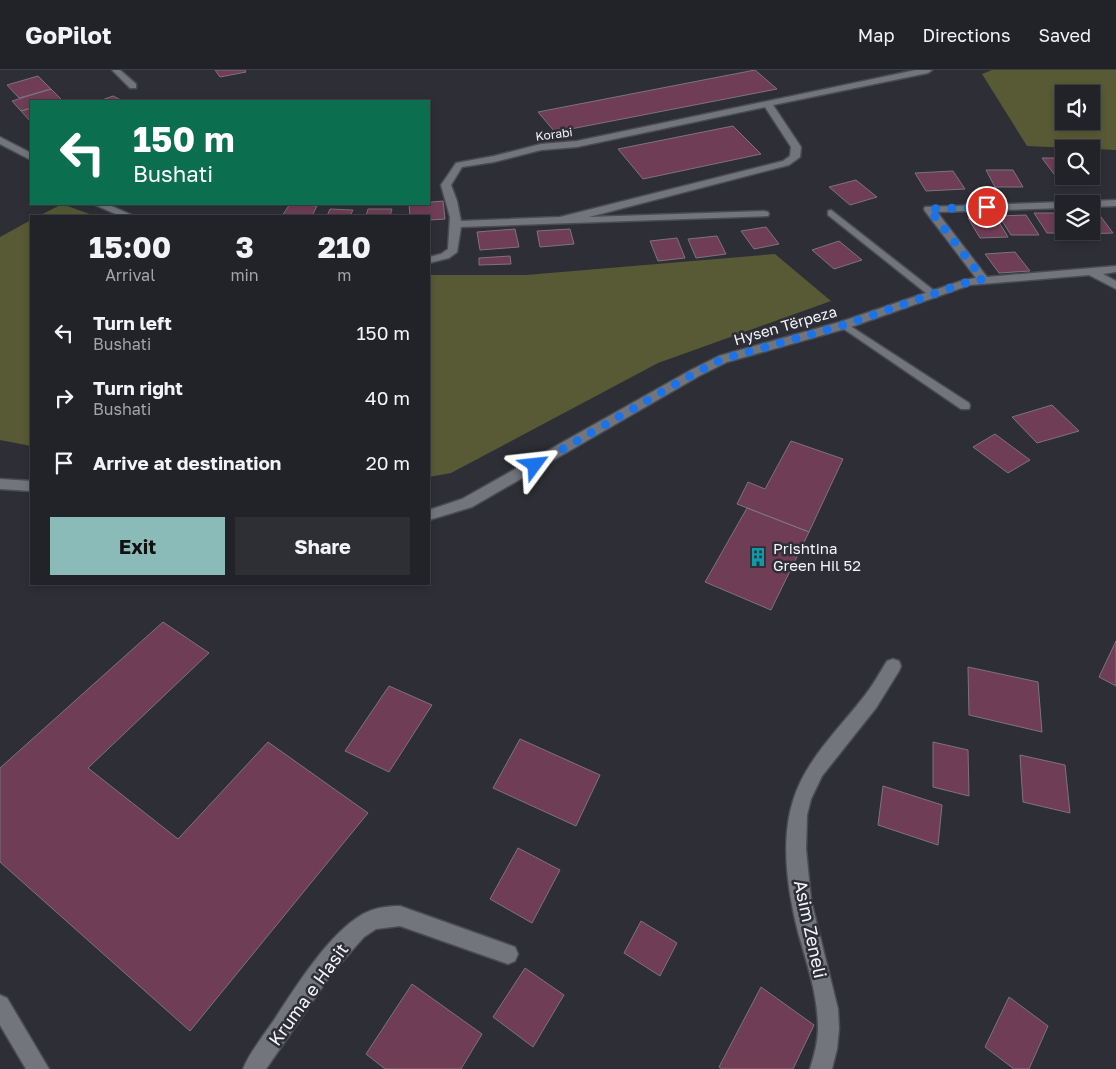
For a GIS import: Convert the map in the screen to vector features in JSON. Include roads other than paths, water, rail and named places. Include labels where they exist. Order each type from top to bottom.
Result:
[{"type":"street","name":"Korabi","points":[[430,260],[445,256],[453,250],[456,224],[455,206],[446,185],[459,165],[494,159],[541,147],[578,144],[928,70]]},
{"type":"street","points":[[555,222],[786,163],[794,157],[796,148],[768,104]]},
{"type":"street","points":[[0,140],[30,156]]},
{"type":"street","points":[[1100,204],[1116,203]]},
{"type":"street","points":[[101,205],[126,215]]},
{"type":"street","points":[[983,279],[929,209],[1055,205]]},
{"type":"street","points":[[456,224],[764,214]]},
{"type":"street","name":"Hysen Tërpeza","points":[[430,515],[467,503],[695,373],[723,359],[844,325],[968,282],[983,279],[1116,270]]},
{"type":"street","points":[[1092,272],[1116,286]]},
{"type":"street","points":[[0,484],[30,486]]},
{"type":"street","name":"Asim Zeneli","points":[[821,1069],[830,1031],[821,974],[803,910],[797,858],[798,816],[808,783],[829,751],[867,706],[893,666]]},
{"type":"street","name":"Kruma e Hasit","points":[[254,1069],[328,963],[355,931],[368,922],[383,916],[400,916],[508,954]]},
{"type":"street","points":[[0,1005],[38,1069]]},
{"type":"lane","points":[[116,70],[133,86]]},
{"type":"lane","points":[[831,213],[934,295]]},
{"type":"lane","points":[[844,325],[965,406]]},
{"type":"place","name":"Prishtina Green Hil 52","points":[[758,557]]}]
